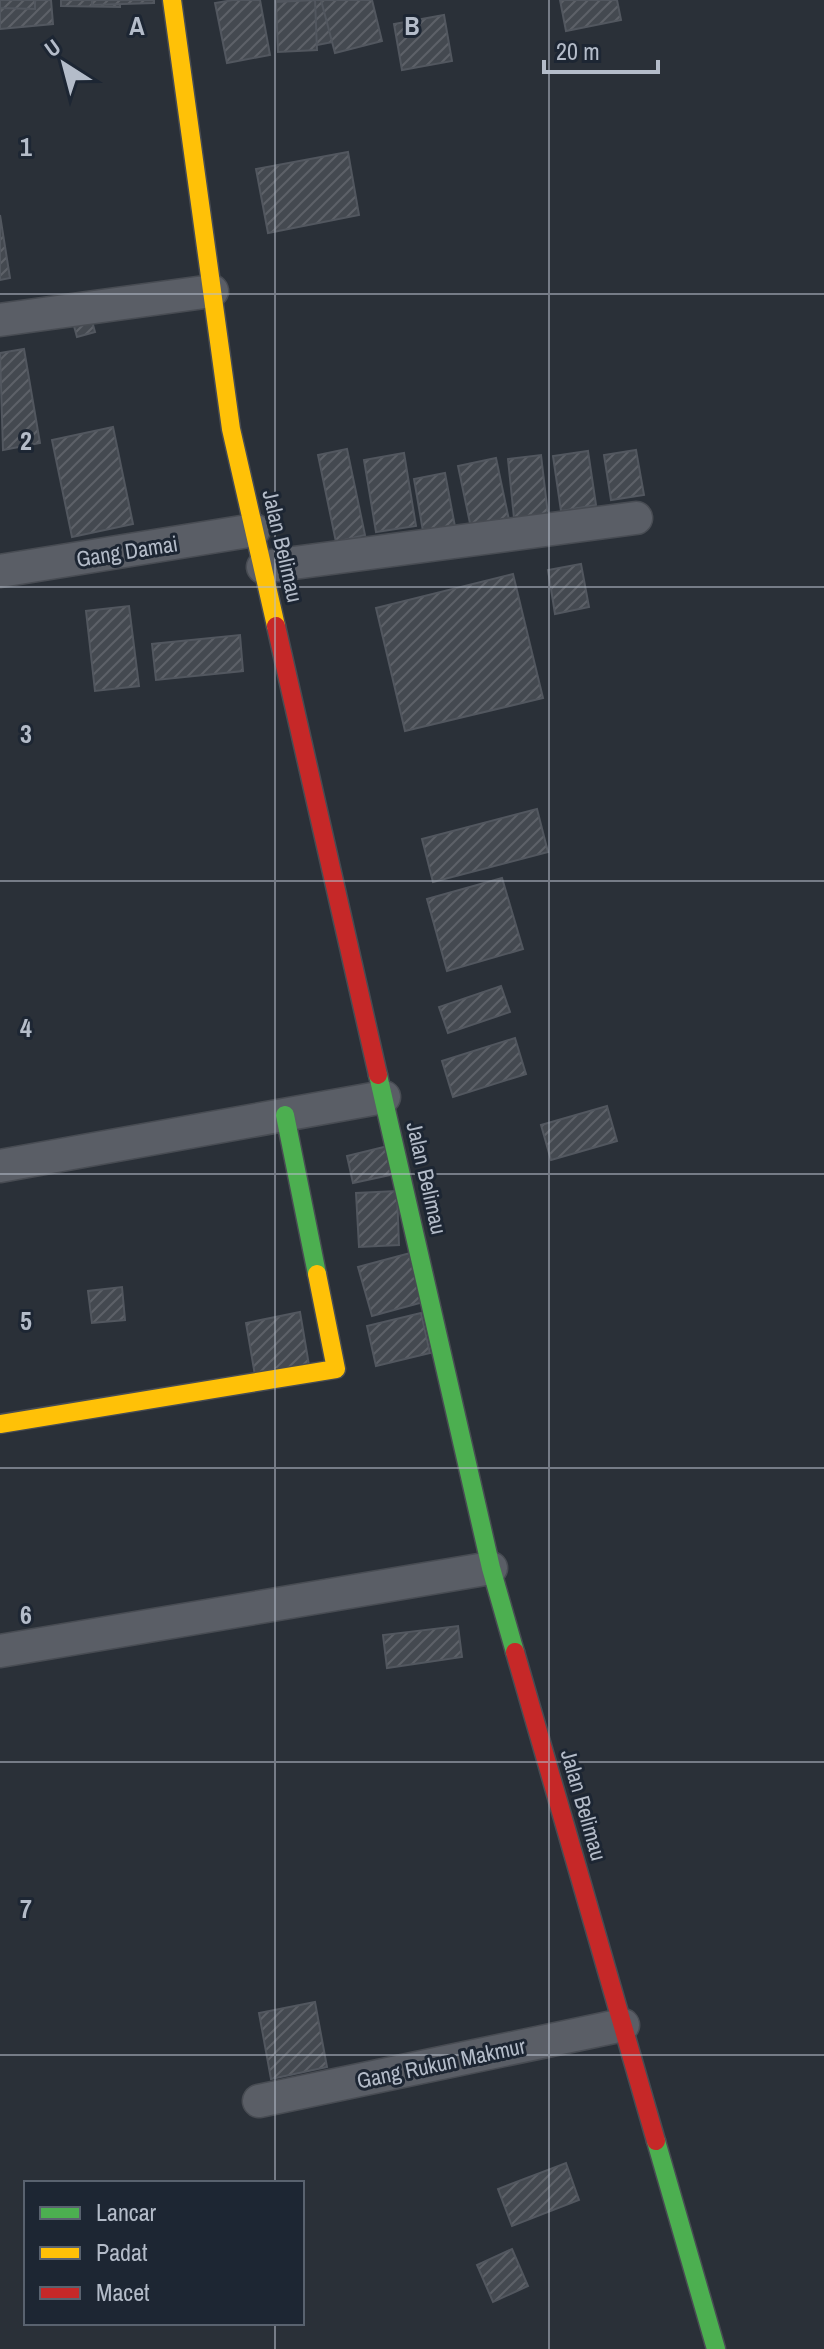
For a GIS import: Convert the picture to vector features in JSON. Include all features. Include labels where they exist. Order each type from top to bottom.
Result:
[{"type":"street","name":"Jalan Belimau","points":[[172,0],[231,429],[491,1568],[716,2349]]},
{"type":"street","points":[[0,320],[212,291]]},
{"type":"street","points":[[263,567],[636,518]]},
{"type":"street","name":"Gang Damai","points":[[0,571],[254,530]]},
{"type":"street","points":[[0,1166],[384,1097]]},
{"type":"street","points":[[0,1424],[336,1369],[285,1115]]},
{"type":"street","points":[[0,1651],[491,1568]]},
{"type":"street","name":"Gang Rukun Makmur","points":[[259,2101],[623,2025]]},
{"type":"building","points":[[0,0],[51,0],[53,24],[0,29]]},
{"type":"building","points":[[0,0],[35,0],[35,9],[0,8]]},
{"type":"building","points":[[61,0],[120,0],[120,7],[61,6]]},
{"type":"building","points":[[92,0],[154,0],[154,3],[92,5]]},
{"type":"building","points":[[260,0],[270,55],[227,63],[215,3]]},
{"type":"building","points":[[276,0],[331,0],[338,41],[286,51]]},
{"type":"building","points":[[315,0],[317,50],[278,52],[276,2]]},
{"type":"building","points":[[321,0],[372,0],[382,41],[335,53]]},
{"type":"building","points":[[560,0],[617,0],[621,20],[566,31]]},
{"type":"building","points":[[444,15],[452,61],[402,70],[394,24]]},
{"type":"building","points":[[348,152],[359,215],[268,233],[256,169]]},
{"type":"building","points":[[0,215],[10,278],[0,280]]},
{"type":"building","points":[[89,310],[95,332],[77,337],[71,315]]},
{"type":"building","points":[[24,349],[40,443],[3,450],[0,353]]},
{"type":"building","points":[[113,427],[133,524],[72,537],[52,440]]},
{"type":"building","points":[[347,449],[365,535],[336,542],[318,455]]},
{"type":"building","points":[[636,450],[644,495],[611,500],[604,455]]},
{"type":"building","points":[[588,451],[596,505],[561,511],[553,456]]},
{"type":"building","points":[[404,453],[416,526],[376,532],[364,460]]},
{"type":"building","points":[[541,455],[548,515],[514,518],[508,459]]},
{"type":"building","points":[[496,458],[509,520],[471,528],[458,466]]},
{"type":"building","points":[[445,473],[456,532],[424,537],[414,479]]},
{"type":"building","points":[[581,564],[589,607],[555,614],[548,570]]},
{"type":"building","points":[[513,574],[543,698],[405,731],[376,608]]},
{"type":"building","points":[[129,606],[139,686],[95,691],[86,611]]},
{"type":"building","points":[[240,635],[243,671],[156,680],[152,644]]},
{"type":"building","points":[[537,809],[548,852],[433,882],[422,839]]},
{"type":"building","points":[[502,878],[523,949],[447,971],[427,899]]},
{"type":"building","points":[[501,986],[510,1012],[448,1033],[439,1007]]},
{"type":"building","points":[[515,1038],[526,1074],[453,1097],[442,1061]]},
{"type":"building","points":[[607,1106],[617,1141],[551,1160],[541,1125]]},
{"type":"building","points":[[388,1146],[395,1174],[353,1183],[347,1156]]},
{"type":"building","points":[[397,1191],[399,1245],[359,1247],[356,1193]]},
{"type":"building","points":[[414,1252],[427,1301],[372,1316],[358,1267]]},
{"type":"building","points":[[122,1287],[125,1320],[92,1323],[88,1291]]},
{"type":"building","points":[[300,1312],[311,1377],[257,1387],[246,1323]]},
{"type":"building","points":[[421,1313],[430,1353],[376,1366],[367,1326]]},
{"type":"building","points":[[458,1626],[462,1657],[387,1668],[383,1635]]},
{"type":"building","points":[[315,2002],[327,2067],[271,2079],[259,2013]]},
{"type":"building","points":[[566,2163],[579,2200],[512,2226],[498,2189]]},
{"type":"building","points":[[512,2249],[528,2286],[493,2302],[477,2265]]},
{"type":"traffic: fast","points":[[378,1075],[491,1568],[515,1652]]},
{"type":"traffic: fast","points":[[285,1115],[317,1274]]},
{"type":"traffic: fast","points":[[656,2141],[716,2349]]},
{"type":"traffic: slow","points":[[172,0],[231,429],[276,626]]},
{"type":"traffic: slow","points":[[0,1424],[336,1369],[317,1274]]},
{"type":"traffic: jam","points":[[276,626],[378,1075]]},
{"type":"traffic: jam","points":[[515,1652],[656,2141]]}]
